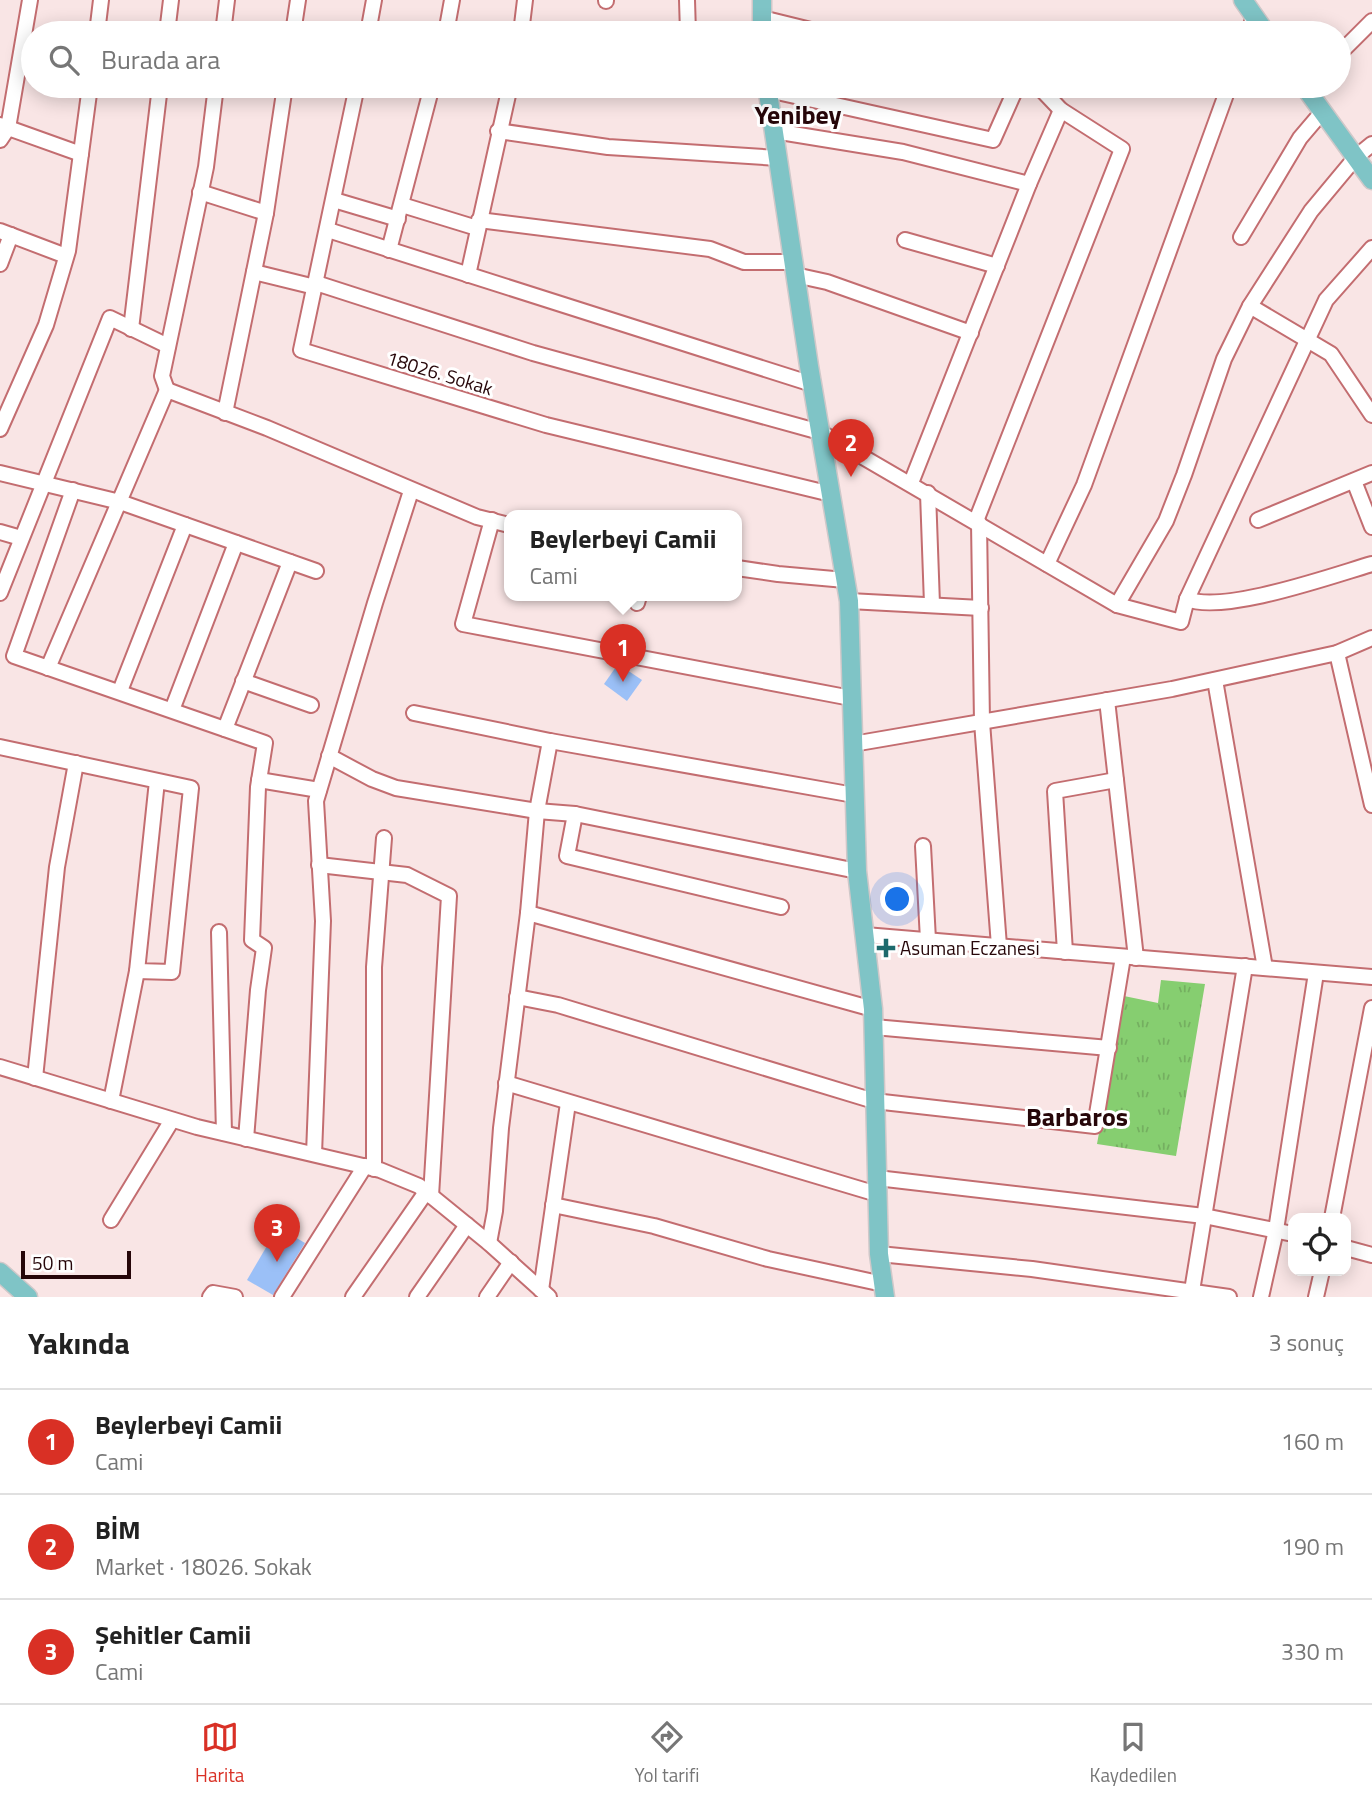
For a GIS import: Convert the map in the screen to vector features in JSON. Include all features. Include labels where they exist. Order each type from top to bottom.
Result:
[{"type":"main road","points":[[762,0],[762,21]]},
{"type":"main road","points":[[1242,0],[1250,21]]},
{"type":"main road","points":[[769,98],[812,384],[849,601],[857,871],[873,1018],[879,1254],[884,1291]]},
{"type":"main road","points":[[1314,98],[1372,180]]},
{"type":"main road","points":[[0,1272],[28,1297]]},
{"type":"street","points":[[26,21],[30,0]]},
{"type":"street","points":[[98,21],[101,0]]},
{"type":"street","points":[[169,21],[172,0]]},
{"type":"street","points":[[224,21],[227,0]]},
{"type":"street","points":[[295,21],[298,0]]},
{"type":"street","points":[[370,21],[374,0]]},
{"type":"street","points":[[448,21],[452,0]]},
{"type":"street","points":[[522,21],[525,0]]},
{"type":"street","points":[[687,0],[688,21]]},
{"type":"street","points":[[1351,42],[1372,21]]},
{"type":"street","points":[[21,44],[3,131],[81,154]]},
{"type":"street","points":[[0,429],[46,325],[66,256],[88,98]]},
{"type":"street","points":[[131,329],[159,98]]},
{"type":"street","points":[[48,667],[167,390],[162,376],[206,167],[215,98]]},
{"type":"street","points":[[225,413],[266,213],[283,98]]},
{"type":"street","name":"18026. Sokak","points":[[355,98],[301,350],[546,425],[831,494]]},
{"type":"street","points":[[389,250],[429,98]]},
{"type":"street","points":[[468,275],[507,98]]},
{"type":"street","points":[[810,98],[993,140],[1012,98]]},
{"type":"street","points":[[999,946],[982,722],[977,522],[1122,149],[1061,110],[1050,98]]},
{"type":"street","points":[[1047,564],[1084,485],[1225,98]]},
{"type":"street","points":[[911,483],[1061,110]]},
{"type":"street","points":[[1241,237],[1300,138],[1323,111]]},
{"type":"street","points":[[498,131],[608,147],[778,158]]},
{"type":"street","points":[[774,131],[903,152],[1029,184]]},
{"type":"street","points":[[1117,605],[1166,521],[1224,359],[1250,306],[1311,211],[1356,157],[1372,144]]},
{"type":"street","points":[[200,192],[266,213]]},
{"type":"street","points":[[334,200],[478,224],[710,249],[744,262],[794,269],[971,333]]},
{"type":"street","points":[[328,230],[812,384]]},
{"type":"street","points":[[0,264],[5,233],[66,256]]},
{"type":"street","points":[[905,240],[997,266]]},
{"type":"street","points":[[254,272],[315,285],[533,353],[820,432],[1117,605],[1181,622],[1186,599],[1326,299],[1372,248]]},
{"type":"street","points":[[1250,306],[1331,354],[1370,408]]},
{"type":"street","points":[[0,593],[110,318],[168,346]]},
{"type":"street","points":[[167,390],[411,491],[477,517],[504,523]]},
{"type":"street","points":[[0,472],[120,502],[316,571]]},
{"type":"street","points":[[1258,520],[1372,474]]},
{"type":"street","points":[[1354,481],[1372,527]]},
{"type":"street","points":[[73,491],[14,656],[265,743],[259,780],[252,940],[264,948],[246,1139]]},
{"type":"street","points":[[314,1154],[323,921],[316,801],[411,491]]},
{"type":"street","points":[[928,493],[932,604]]},
{"type":"street","points":[[492,520],[463,624],[851,698]]},
{"type":"street","points":[[120,691],[185,525]]},
{"type":"street","points":[[0,532],[21,538]]},
{"type":"street","points":[[172,710],[236,543]]},
{"type":"street","points":[[225,729],[290,562]]},
{"type":"street","points":[[1186,599],[1197,603],[1211,603],[1276,593],[1372,564]]},
{"type":"street","points":[[742,569],[845,580]]},
{"type":"street","points":[[849,601],[981,608]]},
{"type":"street","points":[[853,744],[1215,680],[1337,653],[1372,638]]},
{"type":"street","points":[[1337,653],[1372,805]]},
{"type":"street","points":[[1215,680],[1265,968]]},
{"type":"street","points":[[243,681],[311,705]]},
{"type":"street","points":[[517,997],[558,1005],[874,1101],[1095,1126],[1129,957],[1116,780],[1107,700]]},
{"type":"street","points":[[414,713],[550,741],[854,795]]},
{"type":"street","points":[[489,1242],[495,1211],[506,1083],[528,913],[537,811],[550,741]]},
{"type":"street","points":[[0,747],[191,788],[172,972],[137,971]]},
{"type":"street","points":[[330,756],[372,779],[396,788],[537,811],[575,814],[857,871]]},
{"type":"street","points":[[35,1078],[57,867],[76,763]]},
{"type":"street","points":[[111,1101],[137,971],[157,780]]},
{"type":"street","points":[[259,780],[319,790]]},
{"type":"street","points":[[1065,952],[1055,791],[1116,780]]},
{"type":"street","points":[[575,814],[567,856],[781,907]]},
{"type":"street","points":[[282,1297],[370,1168],[374,967],[384,838]]},
{"type":"street","points":[[923,846],[928,940]]},
{"type":"street","points":[[319,865],[407,875],[449,896],[429,1194],[353,1297]]},
{"type":"street","points":[[528,913],[873,1018],[1109,1048]]},
{"type":"street","points":[[219,932],[224,1133]]},
{"type":"street","points":[[865,936],[1372,978]]},
{"type":"street","points":[[1192,1294],[1245,966]]},
{"type":"street","points":[[1261,1297],[1276,1230],[1316,973]]},
{"type":"street","points":[[1333,1213],[1372,1008]]},
{"type":"street","points":[[0,1067],[172,1120],[370,1168],[419,1186],[489,1242],[545,1293]]},
{"type":"street","points":[[506,1083],[568,1103],[877,1186],[1204,1216],[1288,1233]]},
{"type":"street","points":[[545,1293],[553,1205],[568,1103]]},
{"type":"street","points":[[111,1220],[172,1120]]},
{"type":"street","points":[[553,1205],[654,1226],[884,1291]]},
{"type":"street","points":[[417,1297],[467,1225]]},
{"type":"street","points":[[1351,1249],[1372,1255]]},
{"type":"street","points":[[879,1254],[1032,1269],[1192,1294],[1229,1297]]},
{"type":"street","points":[[487,1297],[511,1262]]},
{"type":"street","points":[[1316,1297],[1321,1276]]},
{"type":"street","points":[[211,1297],[213,1293],[235,1297]]},
{"type":"green space","points":[[1161,980],[1205,984],[1176,1156],[1097,1144],[1124,996],[1158,1003]]},
{"type":"building","points":[[618,664],[642,680],[627,701],[604,684]]},
{"type":"building","points":[[278,1227],[305,1243],[273,1295],[247,1280]]},
{"type":"place","name":"BİM","points":[[851,477]]},
{"type":"place","name":"Beylerbeyi Camii","points":[[623,682]]},
{"type":"place","name":"Asuman Eczanesi","points":[[886,948]]},
{"type":"place","name":"Şehitler Camii","points":[[277,1262]]},
{"type":"district","name":"Yenibey","points":[[798,115]]},
{"type":"district","name":"Barbaros","points":[[1077,1117]]}]
